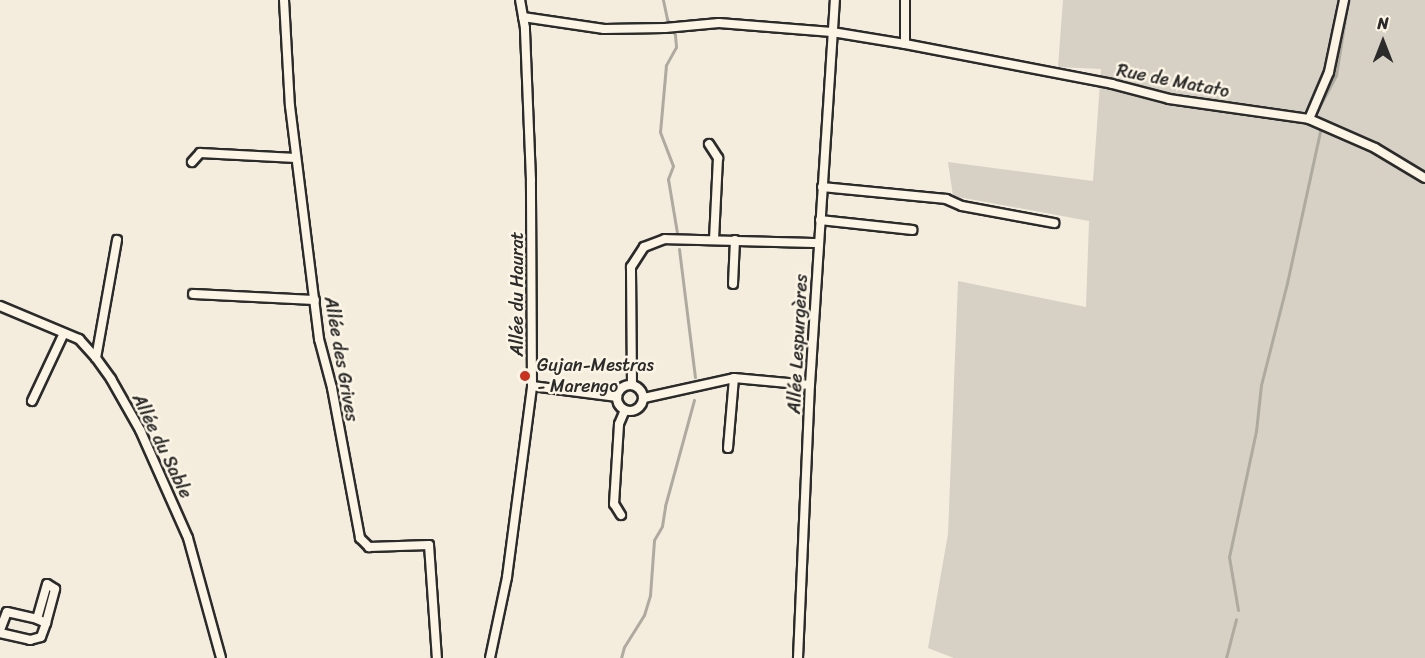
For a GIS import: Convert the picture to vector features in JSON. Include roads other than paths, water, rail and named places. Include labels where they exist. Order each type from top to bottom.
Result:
[{"type":"street","name":"Allée des Grives","points":[[284,0],[290,106],[319,339],[332,388],[360,538],[369,547],[429,545],[437,658]]},
{"type":"street","name":"Allée du Haurat","points":[[490,658],[507,577],[532,386],[531,189],[523,17],[520,0]]},
{"type":"street","name":"Allée Lespurgères","points":[[798,658],[810,385],[835,0]]},
{"type":"street","points":[[905,0],[905,44]]},
{"type":"street","points":[[1309,118],[1329,72],[1344,0]]},
{"type":"street","name":"Rue de Matato","points":[[523,17],[604,29],[665,28],[719,23],[832,33],[905,44],[1113,84],[1169,99],[1309,118],[1375,148],[1425,178]]},
{"type":"street","points":[[709,144],[718,158],[714,240]]},
{"type":"street","points":[[192,162],[200,153],[296,158]]},
{"type":"street","points":[[822,187],[946,199],[962,206],[1054,223]]},
{"type":"street","points":[[820,220],[912,230]]},
{"type":"street","points":[[632,385],[631,267],[645,247],[665,239],[819,243]]},
{"type":"street","points":[[96,358],[117,240]]},
{"type":"street","points":[[733,284],[735,240]]},
{"type":"street","points":[[193,294],[315,300]]},
{"type":"street","name":"Allée du Sable","points":[[0,306],[79,339],[96,358],[140,430],[168,488],[200,574],[221,658]]},
{"type":"street","points":[[32,401],[64,333]]},
{"type":"street","points":[[644,398],[734,378],[810,385]]},
{"type":"street","points":[[728,448],[734,378]]},
{"type":"street","points":[[632,385],[639,388],[644,398],[639,408],[625,410],[619,405],[617,397],[621,389],[632,385]]},
{"type":"street","points":[[532,386],[617,397]]},
{"type":"street","points":[[621,516],[614,504],[619,424],[625,410]]},
{"type":"street","points":[[37,619],[47,584],[55,589],[46,623],[41,637],[30,640],[0,631],[7,612],[46,623]]},
{"type":"waterway","points":[[663,0],[667,19],[675,35],[676,47],[666,65],[660,132],[673,166],[668,179],[677,233]]},
{"type":"waterway","points":[[1316,113],[1336,75],[1348,0]]},
{"type":"waterway","points":[[1238,610],[1229,557],[1256,431],[1261,385],[1287,283],[1321,127]]},
{"type":"waterway","points":[[679,249],[695,377]]},
{"type":"waterway","points":[[621,658],[624,647],[644,615],[650,595],[654,540],[662,526],[665,506],[694,400]]},
{"type":"waterway","points":[[1226,658],[1236,619]]},
{"type":"place","name":"Gujan-Mestras - Marengo","points":[[525,376]]}]
